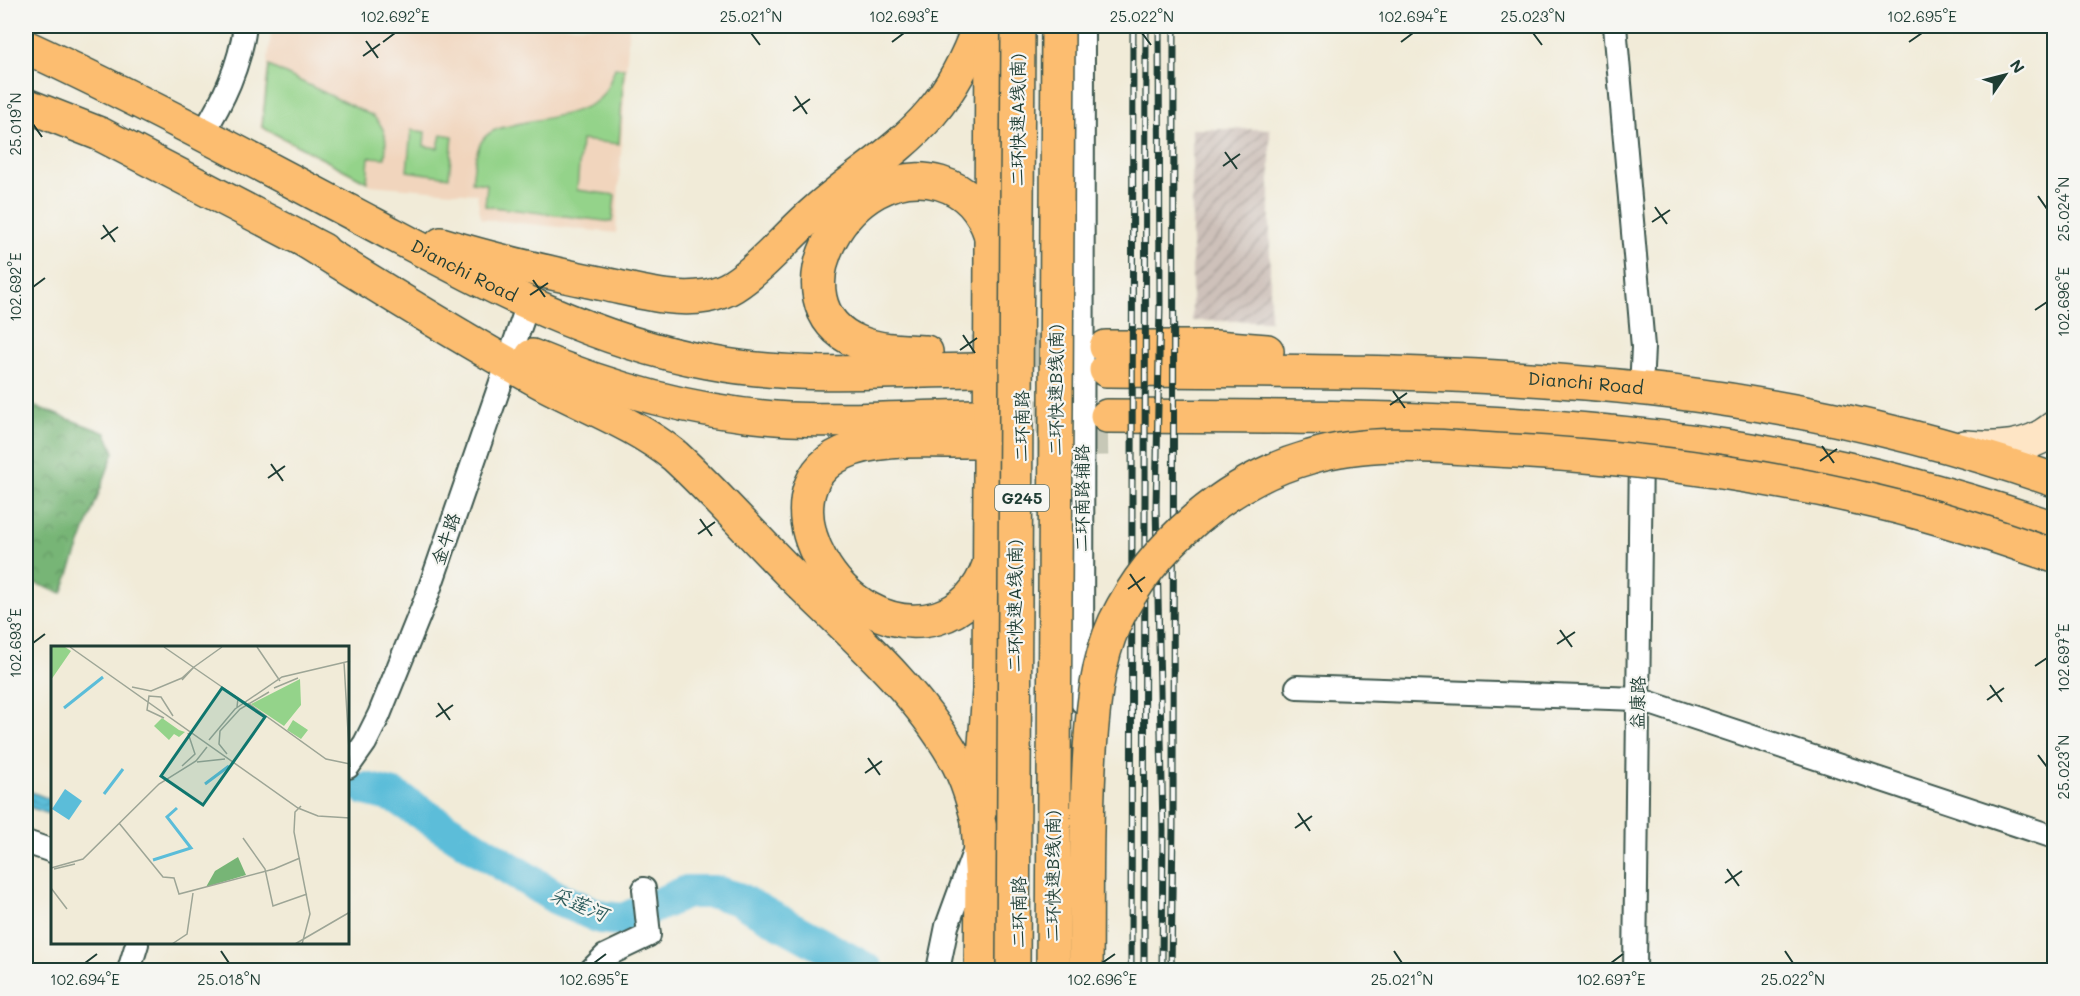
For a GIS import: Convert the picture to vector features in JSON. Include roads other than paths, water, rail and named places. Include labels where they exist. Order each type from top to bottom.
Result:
[{"type":"main road","points":[[325,200],[434,242],[516,265],[667,296],[689,297],[714,294],[727,290],[745,278],[834,194],[912,134],[950,87],[966,59],[979,26]]},
{"type":"main road","points":[[981,970],[982,883],[978,824],[988,701],[992,26]]},
{"type":"main road","name":"二环快速A线(南)","points":[[1013,970],[1018,26]]},
{"type":"main road","name":"二环南路","points":[[1019,970],[1024,26]]},
{"type":"main road","name":"二环南路","points":[[1048,970],[1053,26]]},
{"type":"main road","name":"二环快速B线(南)","points":[[1053,970],[1058,26]]},
{"type":"main road","points":[[1058,136],[1061,104],[1075,26]]},
{"type":"main road","name":"Dianchi Road","points":[[26,47],[202,135],[528,304],[577,324],[664,352],[708,362],[753,369],[819,373],[973,361],[868,346],[847,337],[832,323],[823,305],[819,285],[821,264],[834,231],[849,211],[880,189],[903,182],[936,182],[956,189],[974,203],[987,223],[991,236]]},
{"type":"main road","points":[[26,105],[100,134],[304,240],[413,308],[515,355],[671,402],[728,412],[758,416],[975,429],[861,447],[841,453],[831,459],[816,476],[808,496],[807,519],[813,543],[834,581],[861,605],[891,619],[929,620],[952,612],[967,602],[979,588],[989,563]]},
{"type":"main road","points":[[515,355],[544,326],[561,323],[577,324]]},
{"type":"main road","name":"Dianchi Road","points":[[1106,358],[1225,348],[1340,360],[1438,375],[1551,380],[1641,389],[1791,410],[1926,440],[2055,480]]},
{"type":"main road","points":[[515,355],[543,383],[644,433],[694,473],[767,550],[876,658],[921,708],[945,741],[963,774],[975,807],[1013,970]]},
{"type":"main road","points":[[1108,427],[1193,436],[1437,421],[1548,426],[1641,435],[1748,450],[1862,472],[1943,492],[2055,528]]},
{"type":"main road","points":[[1926,440],[1979,449],[2010,447],[2037,440],[2055,428]]},
{"type":"main road","points":[[1086,970],[1086,849],[1090,745],[1100,671],[1109,638],[1122,610],[1141,580],[1183,532],[1219,501],[1285,465],[1337,450],[1395,446],[1516,451],[1671,465],[1767,480],[1878,502],[1954,523],[2055,556]]},
{"type":"street","points":[[202,135],[234,74],[244,26]]},
{"type":"street","name":"二环南路辅路","points":[[1081,970],[1083,26]]},
{"type":"street","points":[[1615,26],[1642,341],[1641,389]]},
{"type":"street","name":"金牛路","points":[[350,764],[365,743],[379,715],[427,596],[515,355],[528,304]]},
{"type":"street","name":"益康路","points":[[1635,970],[1641,435]]},
{"type":"street","points":[[1297,687],[1638,699],[2055,837]]},
{"type":"street","points":[[938,970],[948,926],[971,863],[978,824]]},
{"type":"street","points":[[26,842],[51,851]]},
{"type":"street","points":[[591,970],[605,956],[649,934],[644,889]]},
{"type":"street","points":[[129,970],[137,945]]},
{"type":"water","points":[[26,790],[51,800],[51,815],[26,806]]},
{"type":"waterway","name":"采莲河","points":[[366,789],[394,796],[557,898],[600,917],[623,920],[687,892],[715,892],[738,899],[867,970]]},
{"type":"tunnel","points":[[972,352],[1083,348]]},
{"type":"tunnel","points":[[987,416],[1085,416]]},
{"type":"tunnel","points":[[988,441],[1108,439]]},
{"type":"railway","points":[[1131,970],[1133,26]]},
{"type":"railway","points":[[1144,970],[1146,26]]},
{"type":"railway","points":[[1159,26],[1160,307],[1156,506],[1163,829],[1162,970]]},
{"type":"railway","points":[[1171,970],[1174,26]]}]
